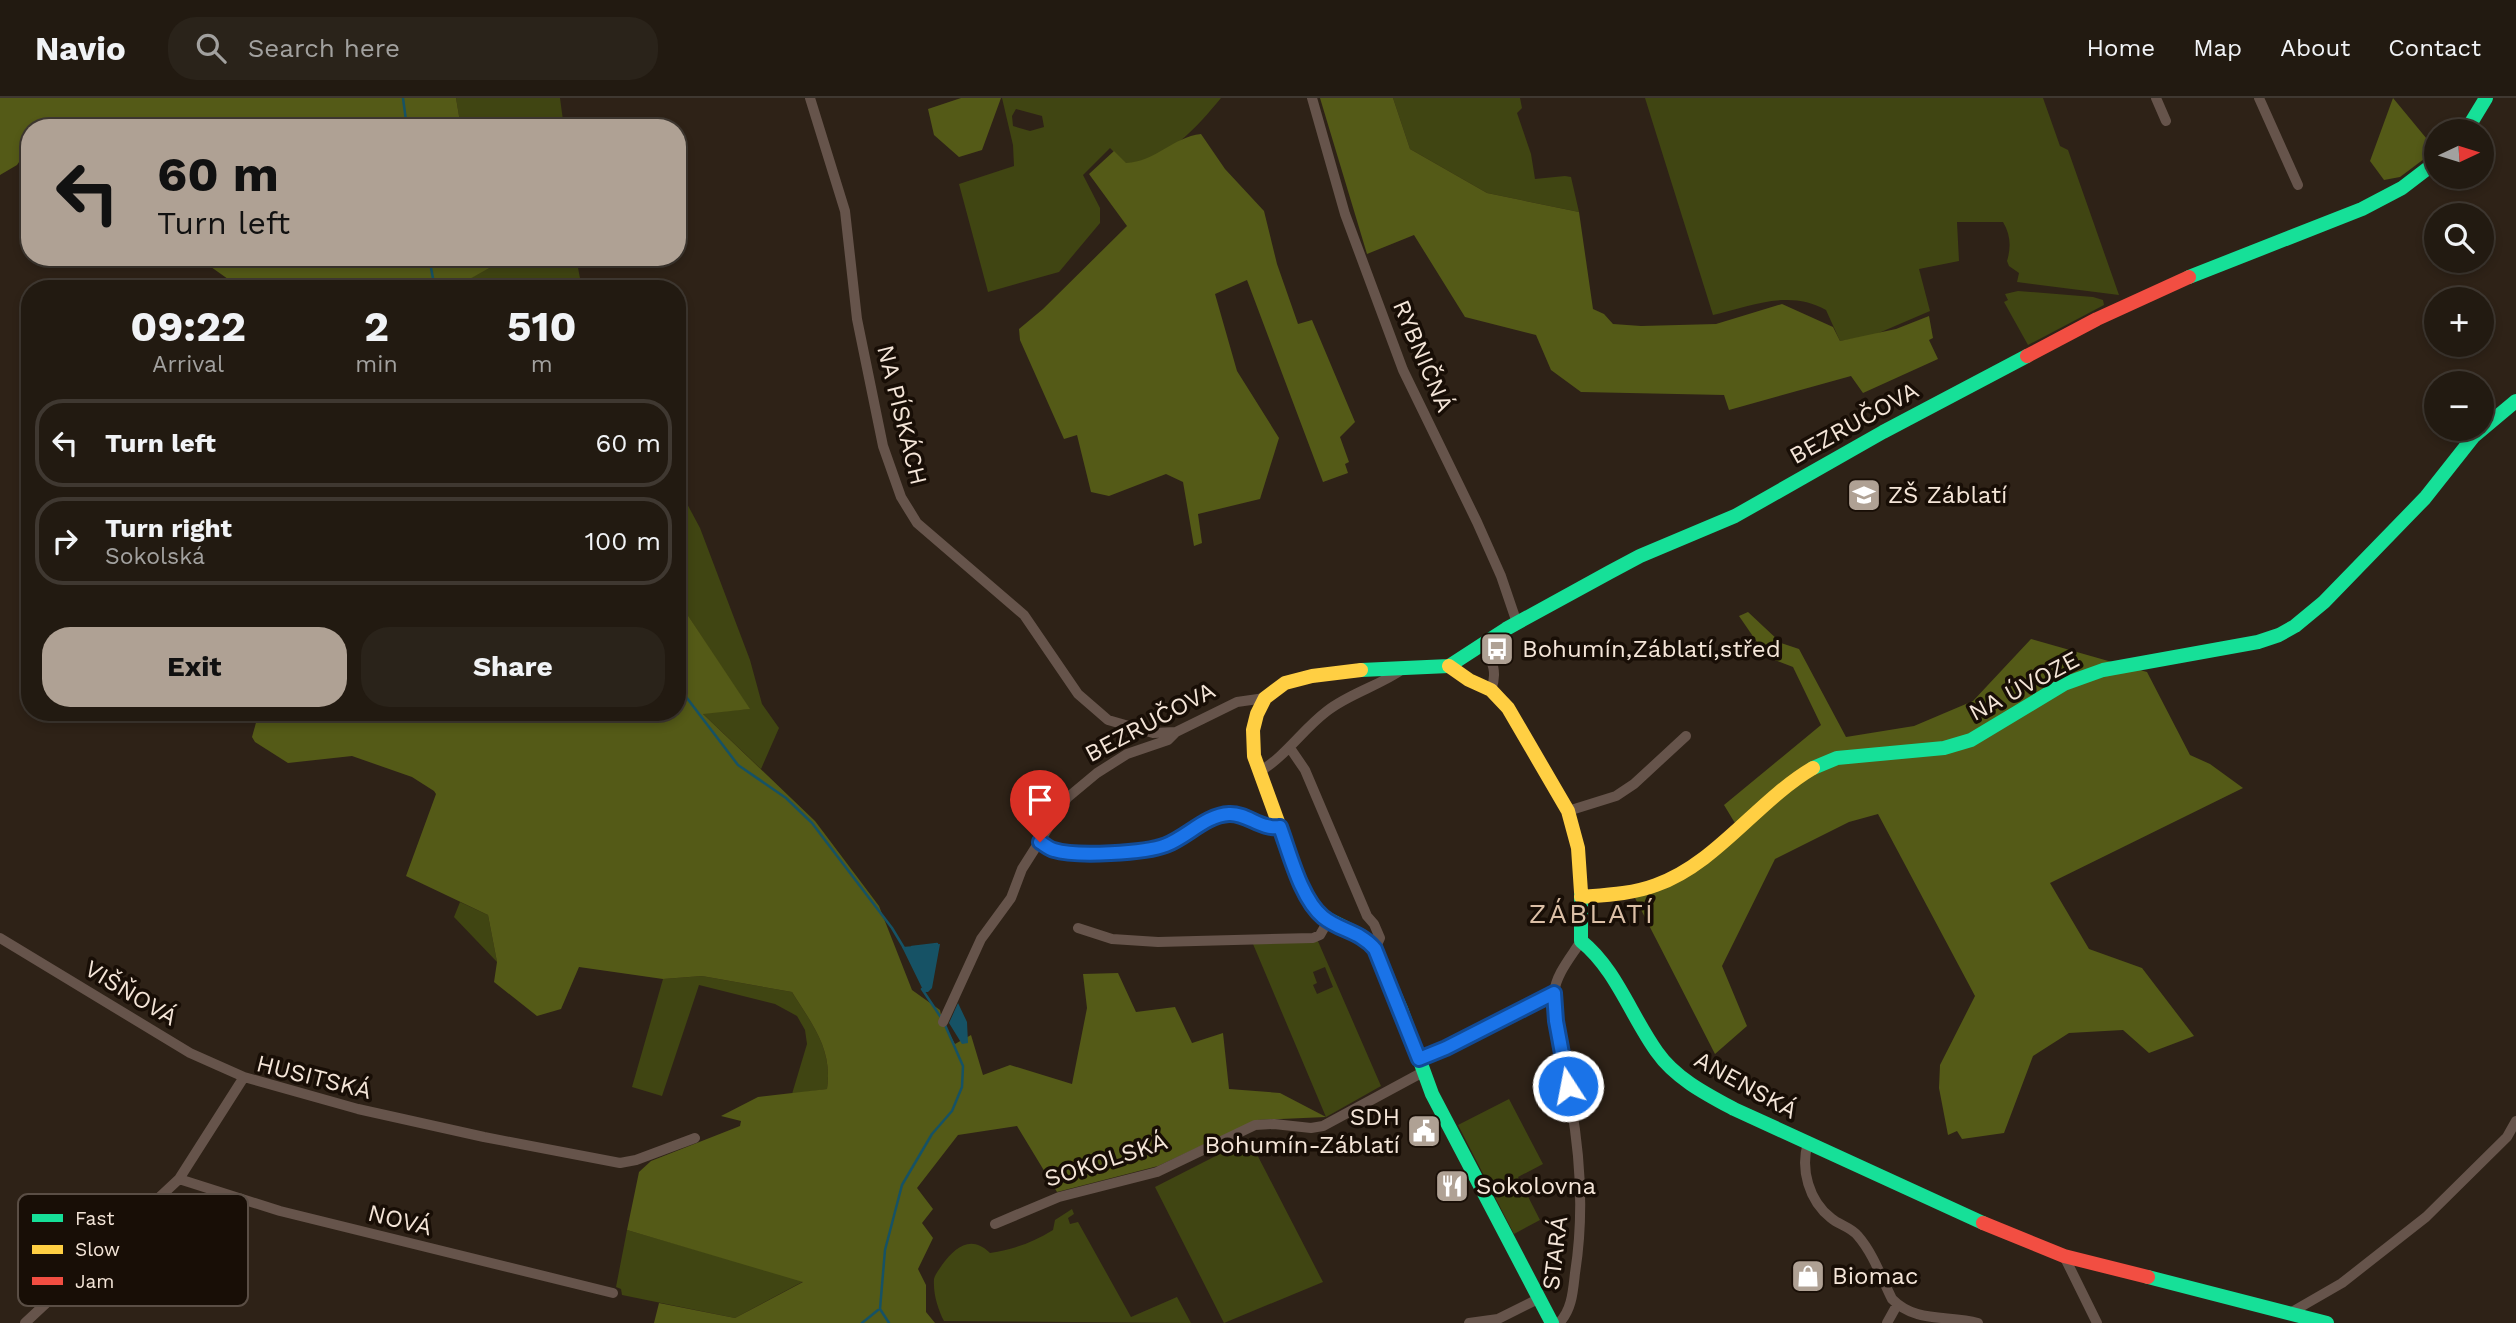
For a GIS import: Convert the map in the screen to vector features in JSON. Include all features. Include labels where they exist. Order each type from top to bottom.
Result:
[{"type":"street","name":"NA PÍSKÁCH","points":[[810,98],[845,211],[857,319],[875,411],[894,480],[906,508],[917,523],[1024,615],[1078,694],[1108,720],[1153,733],[1176,732]]},
{"type":"street","name":"RYBNIČNÁ","points":[[1312,98],[1345,214],[1403,370],[1482,533],[1501,576],[1517,623]]},
{"type":"street","points":[[2156,98],[2166,121]]},
{"type":"street","points":[[2259,98],[2298,185]]},
{"type":"street","points":[[2475,119],[2486,98]]},
{"type":"street","name":"BEZRUČOVA","points":[[943,1022],[981,939],[1011,898],[1022,869],[1067,798],[1097,773],[1127,754],[1168,740],[1176,732],[1237,702],[1265,698],[1285,683],[1324,674],[1449,666],[1517,623],[1640,556],[1735,516],[1883,432],[2097,319],[2185,279],[2362,209],[2402,188],[2424,171]]},
{"type":"street","name":"NA ÚVOZE","points":[[1581,897],[1649,888],[1679,875],[1796,776],[1823,762],[1837,758],[1958,745],[1971,740],[2064,684],[2104,670],[2258,642],[2279,635],[2325,602],[2425,498],[2474,436],[2516,401]]},
{"type":"street","points":[[1484,645],[1496,674],[1491,690]]},
{"type":"street","points":[[1449,666],[1469,680],[1491,690],[1517,720],[1568,811],[1577,839],[1581,941]]},
{"type":"street","points":[[1259,772],[1290,748],[1329,709],[1389,679],[1402,669]]},
{"type":"street","points":[[1265,698],[1256,714],[1253,747],[1259,772],[1306,893],[1316,911],[1328,921],[1362,936],[1375,949],[1446,1124],[1552,1323]]},
{"type":"street","points":[[1568,811],[1616,796],[1634,784],[1686,736]]},
{"type":"street","points":[[1290,748],[1305,770],[1367,916],[1380,938],[1375,949]]},
{"type":"street","points":[[1040,842],[1052,850],[1067,852],[1143,851],[1167,845],[1214,817],[1229,814],[1244,817],[1267,828],[1280,827]]},
{"type":"street","points":[[1078,928],[1112,939],[1158,942],[1313,938],[1320,935],[1328,921]]},
{"type":"street","name":"VIŠŇOVÁ","points":[[0,938],[190,1053],[244,1077]]},
{"type":"street","name":"STARÁ","points":[[1559,1323],[1568,1312],[1571,1301],[1582,1205],[1573,1116],[1556,1021],[1554,993],[1562,972],[1581,941]]},
{"type":"street","name":"ANENSKÁ","points":[[1581,941],[1601,960],[1658,1054],[1696,1089],[1734,1109],[1975,1220],[2064,1256],[2327,1323]]},
{"type":"street","name":"SOKOLSKÁ","points":[[995,1224],[1059,1198],[1157,1172],[1255,1125],[1311,1128],[1323,1126],[1446,1048],[1554,993]]},
{"type":"street","name":"HUSITSKÁ","points":[[162,1194],[179,1178],[244,1077],[358,1109],[620,1163],[636,1160],[695,1138]]},
{"type":"street","points":[[2290,1313],[2342,1283],[2426,1217],[2507,1137],[2516,1121]]},
{"type":"street","points":[[1808,1143],[1805,1174],[1814,1194],[1832,1219],[1858,1235],[1897,1305],[1916,1317],[1978,1323]]},
{"type":"street","name":"NOVÁ","points":[[179,1178],[228,1194]]},
{"type":"street","name":"NOVÁ","points":[[248,1201],[280,1211],[613,1293]]},
{"type":"street","points":[[2064,1256],[2098,1323]]},
{"type":"street","points":[[1469,1323],[1498,1319],[1540,1298]]},
{"type":"street","points":[[1887,1323],[1897,1305]]},
{"type":"street","name":"HUSITSKÁ","points":[[25,1323],[43,1306]]},
{"type":"green space","points":[[0,98],[456,98],[460,119],[21,119],[21,159],[17,165],[0,175]]},
{"type":"green space","points":[[456,98],[560,98],[563,119],[460,119]]},
{"type":"green space","points":[[961,98],[1001,98],[982,150],[959,157],[934,135],[928,109]]},
{"type":"green space","points":[[1002,98],[1221,98],[1180,141],[1155,157],[1126,164],[1110,148],[1083,175],[1100,208],[1100,223],[1059,272],[988,292],[959,184],[1014,166],[1013,145]],"holes":[[[1016,109],[1042,116],[1044,127],[1030,131],[1013,126],[1012,116]]]},
{"type":"green space","points":[[1320,98],[1393,98],[1410,149],[1487,193],[1579,212],[1593,309],[1604,314],[1613,324],[1716,324],[1782,304],[1833,327],[1840,341],[1896,329],[1929,316],[1933,338],[1929,340],[1938,359],[1863,393],[1851,376],[1729,410],[1724,395],[1581,392],[1551,370],[1536,335],[1465,317],[1414,235],[1367,254]]},
{"type":"green space","points":[[1393,98],[1520,98],[1522,108],[1517,113],[1531,154],[1535,179],[1571,177],[1579,212],[1487,193],[1410,149]]},
{"type":"green space","points":[[1645,98],[2043,98],[2060,146],[2068,150],[2119,295],[2017,282],[2019,273],[2009,266],[2007,261],[2010,242],[2003,222],[1957,222],[1959,261],[1919,269],[1930,311],[1874,335],[1840,341],[1826,310],[1798,301],[1770,301],[1713,315]]},
{"type":"green space","points":[[2393,98],[2424,135],[2424,159],[2400,177],[2384,180],[2370,161]]},
{"type":"green space","points":[[1201,134],[1225,169],[1264,211],[1277,264],[1298,324],[1312,320],[1355,422],[1340,437],[1349,462],[1345,464],[1348,473],[1323,482],[1247,280],[1215,294],[1237,371],[1279,438],[1260,499],[1198,514],[1202,543],[1194,546],[1183,482],[1166,474],[1109,496],[1091,492],[1077,435],[1064,439],[1020,340],[1019,329],[1127,226],[1089,174],[1114,151],[1126,163],[1136,162],[1191,136]]},
{"type":"green space","points":[[210,266],[493,266],[468,280],[229,280]]},
{"type":"green space","points":[[493,266],[578,266],[580,280],[467,280]]},
{"type":"green space","points":[[2018,291],[2093,297],[2103,300],[2104,305],[2028,345],[2004,302],[2008,300],[2005,294]]},
{"type":"green space","points":[[686,502],[700,528],[750,660],[762,704],[779,728],[761,769],[702,713],[749,709],[686,613]]},
{"type":"green space","points":[[1748,612],[1781,643],[1799,649],[1846,737],[1914,726],[1973,701],[2031,639],[2147,672],[2190,755],[2210,764],[2243,788],[2050,883],[2089,949],[2142,968],[2194,1036],[2149,1053],[2123,1030],[2069,1033],[2033,1056],[2004,1133],[1962,1139],[1957,1131],[1948,1135],[1939,1088],[1940,1065],[1975,996],[1878,814],[1849,822],[1775,859],[1722,966],[1747,1026],[1715,1054],[1635,898],[1741,833],[1724,805],[1821,725],[1793,667],[1772,659],[1739,616]]},
{"type":"green space","points":[[686,613],[750,709],[703,714],[815,821],[879,906],[912,990],[940,1010],[942,1020],[955,1044],[971,1035],[983,1075],[1010,1065],[1072,1084],[1087,1008],[1083,974],[1118,973],[1136,1012],[1175,1007],[1192,1043],[1223,1033],[1229,1089],[1280,1093],[1326,1117],[1257,1120],[1158,1166],[1057,1192],[1017,1126],[958,1135],[917,1188],[933,1209],[922,1223],[933,1238],[918,1269],[926,1285],[926,1312],[935,1323],[654,1323],[659,1303],[735,1318],[803,1282],[627,1230],[639,1172],[651,1161],[740,1126],[741,1121],[721,1116],[758,1097],[827,1089],[824,1049],[792,992],[702,976],[663,979],[579,967],[561,1009],[537,1016],[494,982],[497,962],[488,915],[406,876],[436,794],[434,791],[412,777],[352,756],[288,763],[255,742],[252,737],[256,721],[686,721]]},
{"type":"green space","points":[[460,902],[488,915],[497,962],[454,917]]},
{"type":"green space","points":[[1317,939],[1381,1086],[1326,1117],[1253,944]],"holes":[[[1325,967],[1333,987],[1317,994],[1313,985],[1317,983],[1313,972]]]},
{"type":"green space","points":[[702,976],[792,992],[824,1049],[827,1089],[792,1094],[807,1044],[805,1030],[797,1016],[775,1004],[699,985],[662,1096],[632,1087],[663,979]]},
{"type":"green space","points":[[1509,1099],[1543,1164],[1518,1177],[1540,1220],[1514,1234],[1458,1125]]},
{"type":"green space","points":[[1249,1139],[1323,1282],[1224,1323],[1155,1187]]},
{"type":"green space","points":[[1072,1209],[1074,1214],[1068,1218],[1070,1224],[1078,1222],[1131,1317],[1177,1297],[1191,1323],[944,1321],[936,1301],[934,1279],[952,1253],[970,1244],[983,1247],[990,1253],[1023,1245],[1053,1230],[1055,1220]]},
{"type":"green space","points":[[627,1230],[804,1281],[735,1318],[622,1295],[621,1289],[616,1287]]},
{"type":"water","points":[[940,944],[932,988],[924,992],[902,947]]},
{"type":"water","points":[[958,1003],[967,1022],[968,1043],[962,1044],[949,1023]]},
{"type":"waterway","points":[[403,98],[406,119]]},
{"type":"waterway","points":[[431,266],[433,280]]},
{"type":"waterway","points":[[686,697],[738,765],[786,798],[812,823],[892,928],[904,948]]},
{"type":"waterway","points":[[912,947],[937,944],[936,948]]},
{"type":"waterway","points":[[922,989],[942,1019]]},
{"type":"waterway","points":[[889,1323],[880,1309],[885,1250],[902,1185],[932,1134],[952,1111],[962,1087],[963,1066],[945,1025]]},
{"type":"waterway","points":[[862,1323],[878,1310]]},
{"type":"traffic: fast","points":[[2473,119],[2486,98]]},
{"type":"traffic: fast","points":[[2189,277],[2362,209],[2402,188],[2424,171]]},
{"type":"traffic: fast","points":[[1361,670],[1449,666],[1506,629],[1610,572],[1640,556],[1735,516],[1883,432],[2027,356]]},
{"type":"traffic: fast","points":[[1813,768],[1837,758],[1944,748],[1971,740],[2064,684],[2103,670],[2258,642],[2279,635],[2295,626],[2324,602],[2425,498],[2474,436],[2516,401]]},
{"type":"traffic: fast","points":[[1294,866],[1301,885],[1320,915],[1362,936],[1375,949],[1401,1009],[1432,1094],[1552,1323]]},
{"type":"traffic: fast","points":[[1581,892],[1581,941],[1614,979],[1657,1052],[1682,1078],[1734,1109],[1983,1223]]},
{"type":"traffic: fast","points":[[2148,1277],[2327,1323]]},
{"type":"traffic: slow","points":[[1449,666],[1469,680],[1491,690],[1508,708],[1568,811],[1578,848],[1581,892]]},
{"type":"traffic: slow","points":[[1294,866],[1254,756],[1253,730],[1257,714],[1265,698],[1285,683],[1312,676],[1361,670]]},
{"type":"traffic: slow","points":[[1581,897],[1638,890],[1678,875],[1717,847],[1773,797],[1813,768]]},
{"type":"traffic: jam","points":[[2027,356],[2097,319],[2189,277]]},
{"type":"traffic: jam","points":[[1983,1223],[2064,1256],[2148,1277]]},
{"type":"place","name":"ZŠ Záblatí","points":[[1864,495]]},
{"type":"place","name":"Bohumín,Záblatí,střed","points":[[1497,649]]},
{"type":"place","name":"SDH Bohumín-Záblatí","points":[[1424,1131]]},
{"type":"place","name":"Sokolovna","points":[[1452,1186]]},
{"type":"place","name":"Biomac","points":[[1808,1276]]},
{"type":"district","name":"ZÁBLATÍ","points":[[1592,913]]},
{"type":"route","points":[[1040,842],[1052,850],[1067,852],[1143,851],[1167,845],[1214,817],[1229,814],[1244,817],[1267,828],[1280,827],[1301,885],[1316,911],[1328,921],[1362,936],[1380,957],[1419,1059],[1554,993],[1556,1021],[1568,1086]]}]
